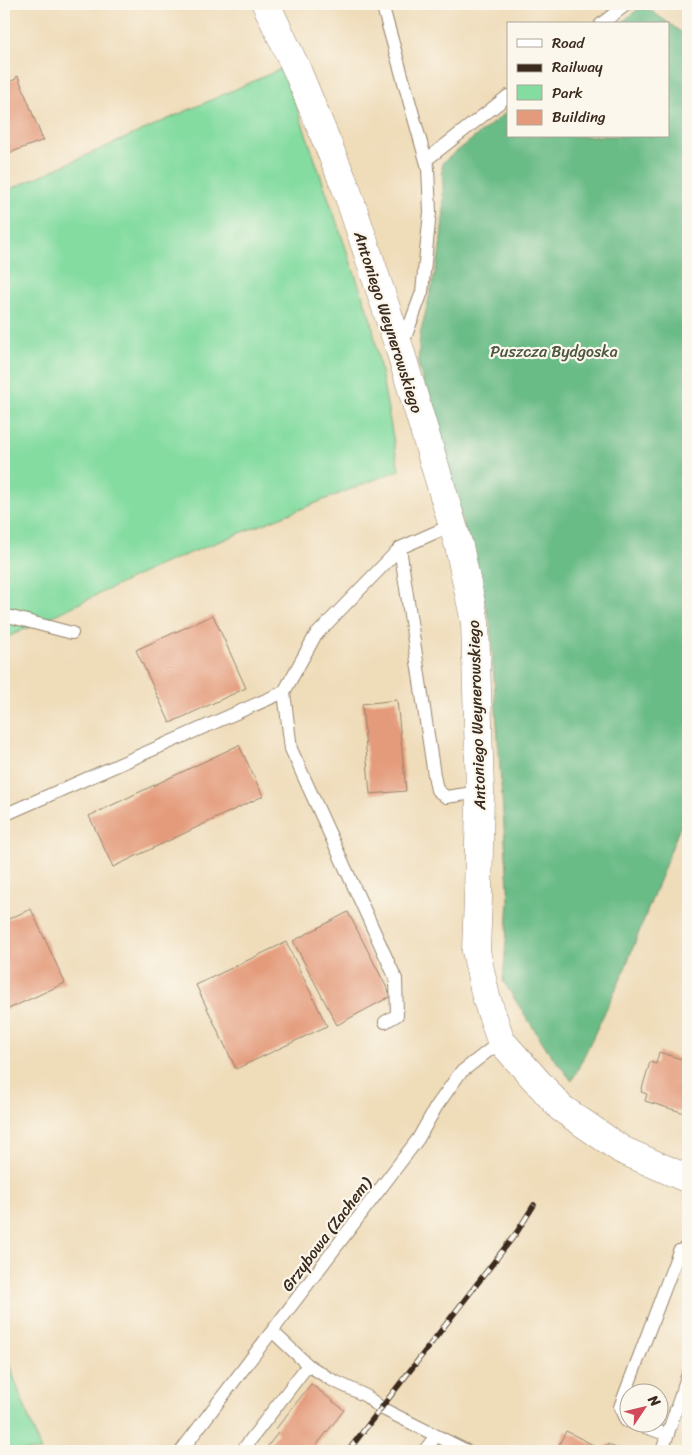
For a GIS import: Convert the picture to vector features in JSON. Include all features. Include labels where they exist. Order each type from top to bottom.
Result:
[{"type":"street","name":"Antoniego Weynerowskiego","points":[[266,4],[297,70],[346,188],[400,350],[458,546],[475,622],[480,792],[476,950],[486,997],[501,1041],[561,1108],[622,1150],[688,1180]]},
{"type":"lane","points":[[382,4],[428,168],[430,212],[422,292],[400,350]]},
{"type":"lane","points":[[604,22],[627,4]]},
{"type":"lane","points":[[426,160],[507,97]]},
{"type":"lane","points":[[385,1022],[397,1015],[396,979],[291,749],[284,692],[315,636],[400,548],[452,525]]},
{"type":"lane","points":[[400,548],[434,775],[438,790],[446,797],[480,792]]},
{"type":"lane","points":[[4,615],[72,633]]},
{"type":"lane","points":[[4,815],[284,692]]},
{"type":"lane","name":"Grzybowa (Zachem)","points":[[181,1451],[418,1139],[436,1107],[460,1073],[501,1041]]},
{"type":"lane","points":[[630,1382],[679,1252],[688,1248]]},
{"type":"lane","points":[[272,1331],[308,1365],[330,1379],[366,1396],[381,1408],[467,1451]]},
{"type":"lane","points":[[242,1451],[308,1365]]},
{"type":"lane","points":[[662,1451],[688,1374]]},
{"type":"lane","points":[[659,1432],[668,1435]]},
{"type":"lane","points":[[424,1451],[436,1436]]},
{"type":"green space","name":"Puszcza Bydgoska","points":[[643,5],[667,22],[622,22]]},
{"type":"green space","name":"Puszcza Bydgoska","points":[[670,24],[688,37],[688,806],[622,976],[572,1081],[549,1052],[503,981],[509,901],[490,622],[418,364],[420,335],[439,256],[444,210],[442,163],[507,112],[507,138],[670,138]]},
{"type":"green space","points":[[283,68],[372,323],[399,470],[160,565],[4,639],[4,192]]},
{"type":"green space","points":[[4,1351],[41,1451],[4,1451]]},
{"type":"building","points":[[18,76],[44,140],[4,155],[4,84],[16,79]]},
{"type":"building","points":[[213,615],[246,688],[170,723],[136,650]]},
{"type":"building","points":[[397,700],[406,791],[370,794],[362,704]]},
{"type":"building","points":[[239,745],[263,796],[113,867],[89,816]]},
{"type":"building","points":[[31,909],[65,983],[4,1011],[4,921]]},
{"type":"building","points":[[348,912],[391,996],[337,1025],[293,941]]},
{"type":"building","points":[[286,942],[327,1026],[236,1069],[196,985]]},
{"type":"building","points":[[659,1052],[688,1061],[688,1114],[645,1101],[647,1094],[641,1092],[650,1062],[656,1064]]},
{"type":"building","points":[[311,1384],[344,1410],[312,1451],[264,1451],[278,1433],[275,1430]]},
{"type":"building","points":[[566,1431],[603,1450],[603,1451],[556,1451]]},
{"type":"building","points":[[608,1444],[622,1451],[605,1451]]},
{"type":"railway","points":[[348,1451],[517,1232],[534,1205]]}]
